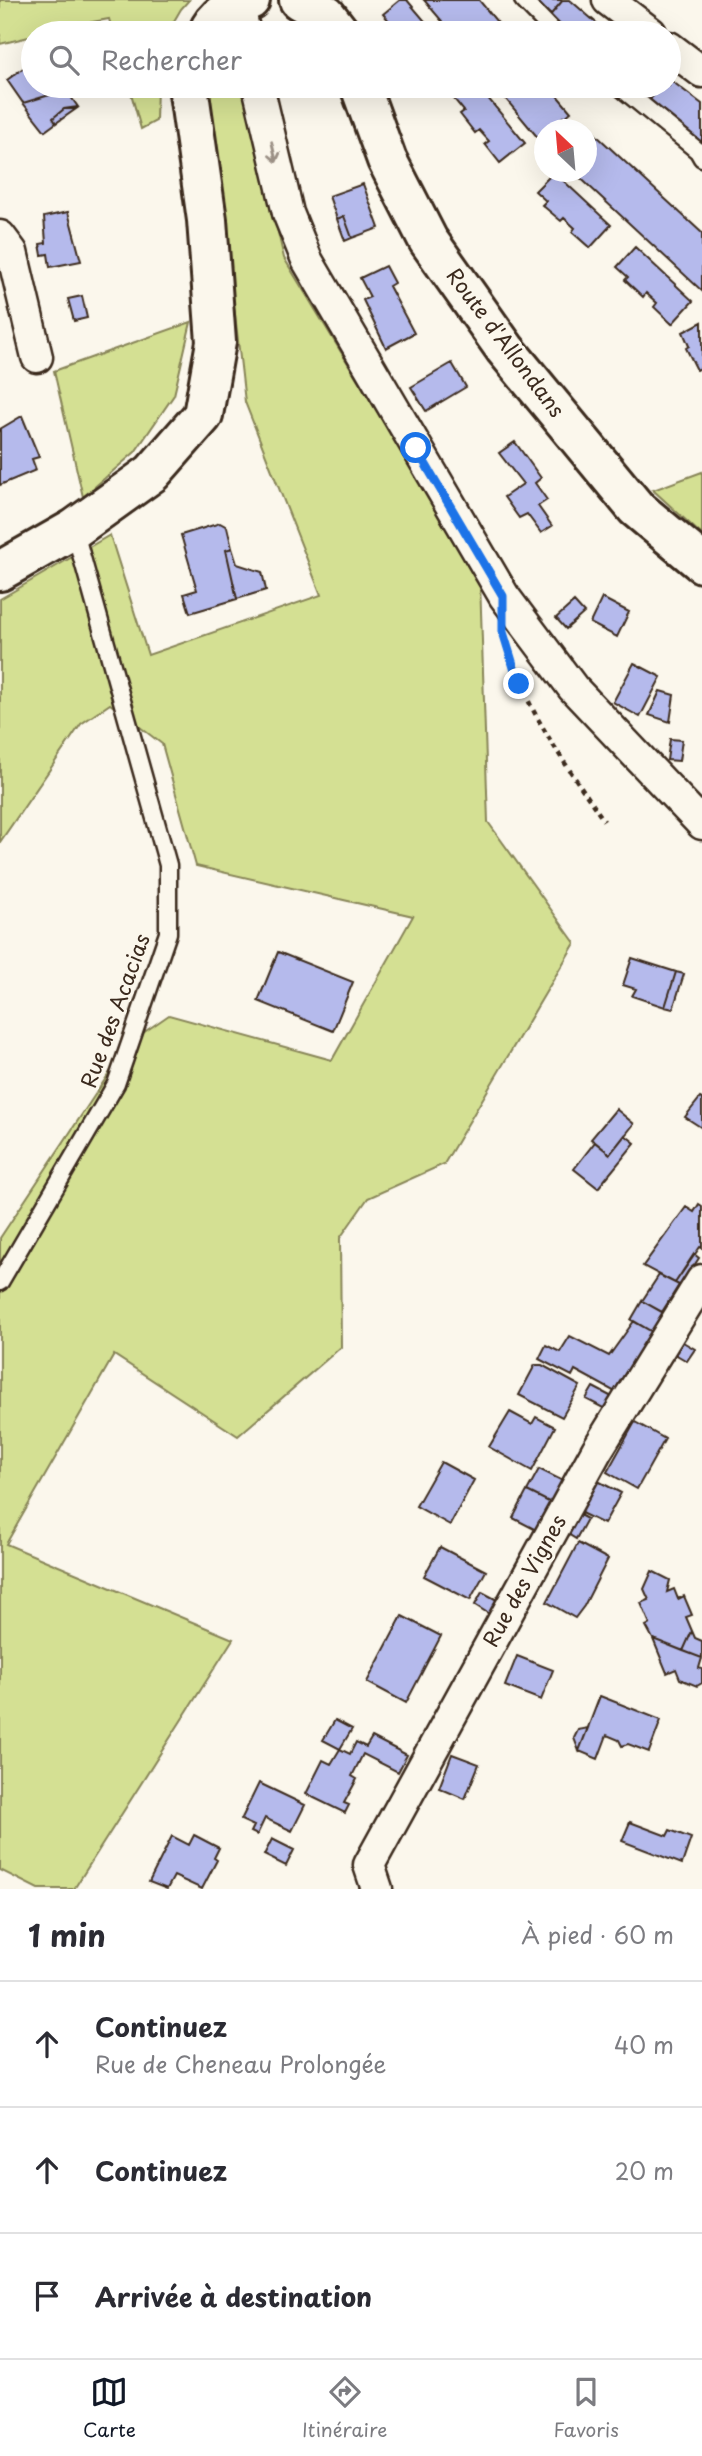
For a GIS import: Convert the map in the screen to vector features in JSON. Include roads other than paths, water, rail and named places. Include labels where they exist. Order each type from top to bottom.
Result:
[{"type":"main road","points":[[299,0],[327,15],[331,21]]},
{"type":"main road","points":[[219,21],[244,12]]},
{"type":"main road","points":[[0,571],[74,529],[152,473],[202,415],[216,342],[206,220],[190,98]]},
{"type":"main road","name":"Route d'Allondans","points":[[364,98],[387,160],[428,240],[505,349],[636,508],[702,563]]},
{"type":"street","points":[[608,0],[635,21]]},
{"type":"street","points":[[681,56],[702,72]]},
{"type":"street","points":[[261,98],[288,213],[307,260],[503,596],[573,688],[702,824]]},
{"type":"street","points":[[0,236],[12,252],[37,356]]},
{"type":"street","name":"Rue des Vignes","points":[[377,1889],[369,1865],[597,1450],[702,1280]]},
{"type":"lane","points":[[523,0],[543,21]]},
{"type":"lane","points":[[634,98],[698,151],[702,158]]},
{"type":"lane","name":"Rue des Acacias","points":[[0,1282],[117,1084],[168,933],[169,865],[74,529]]}]
